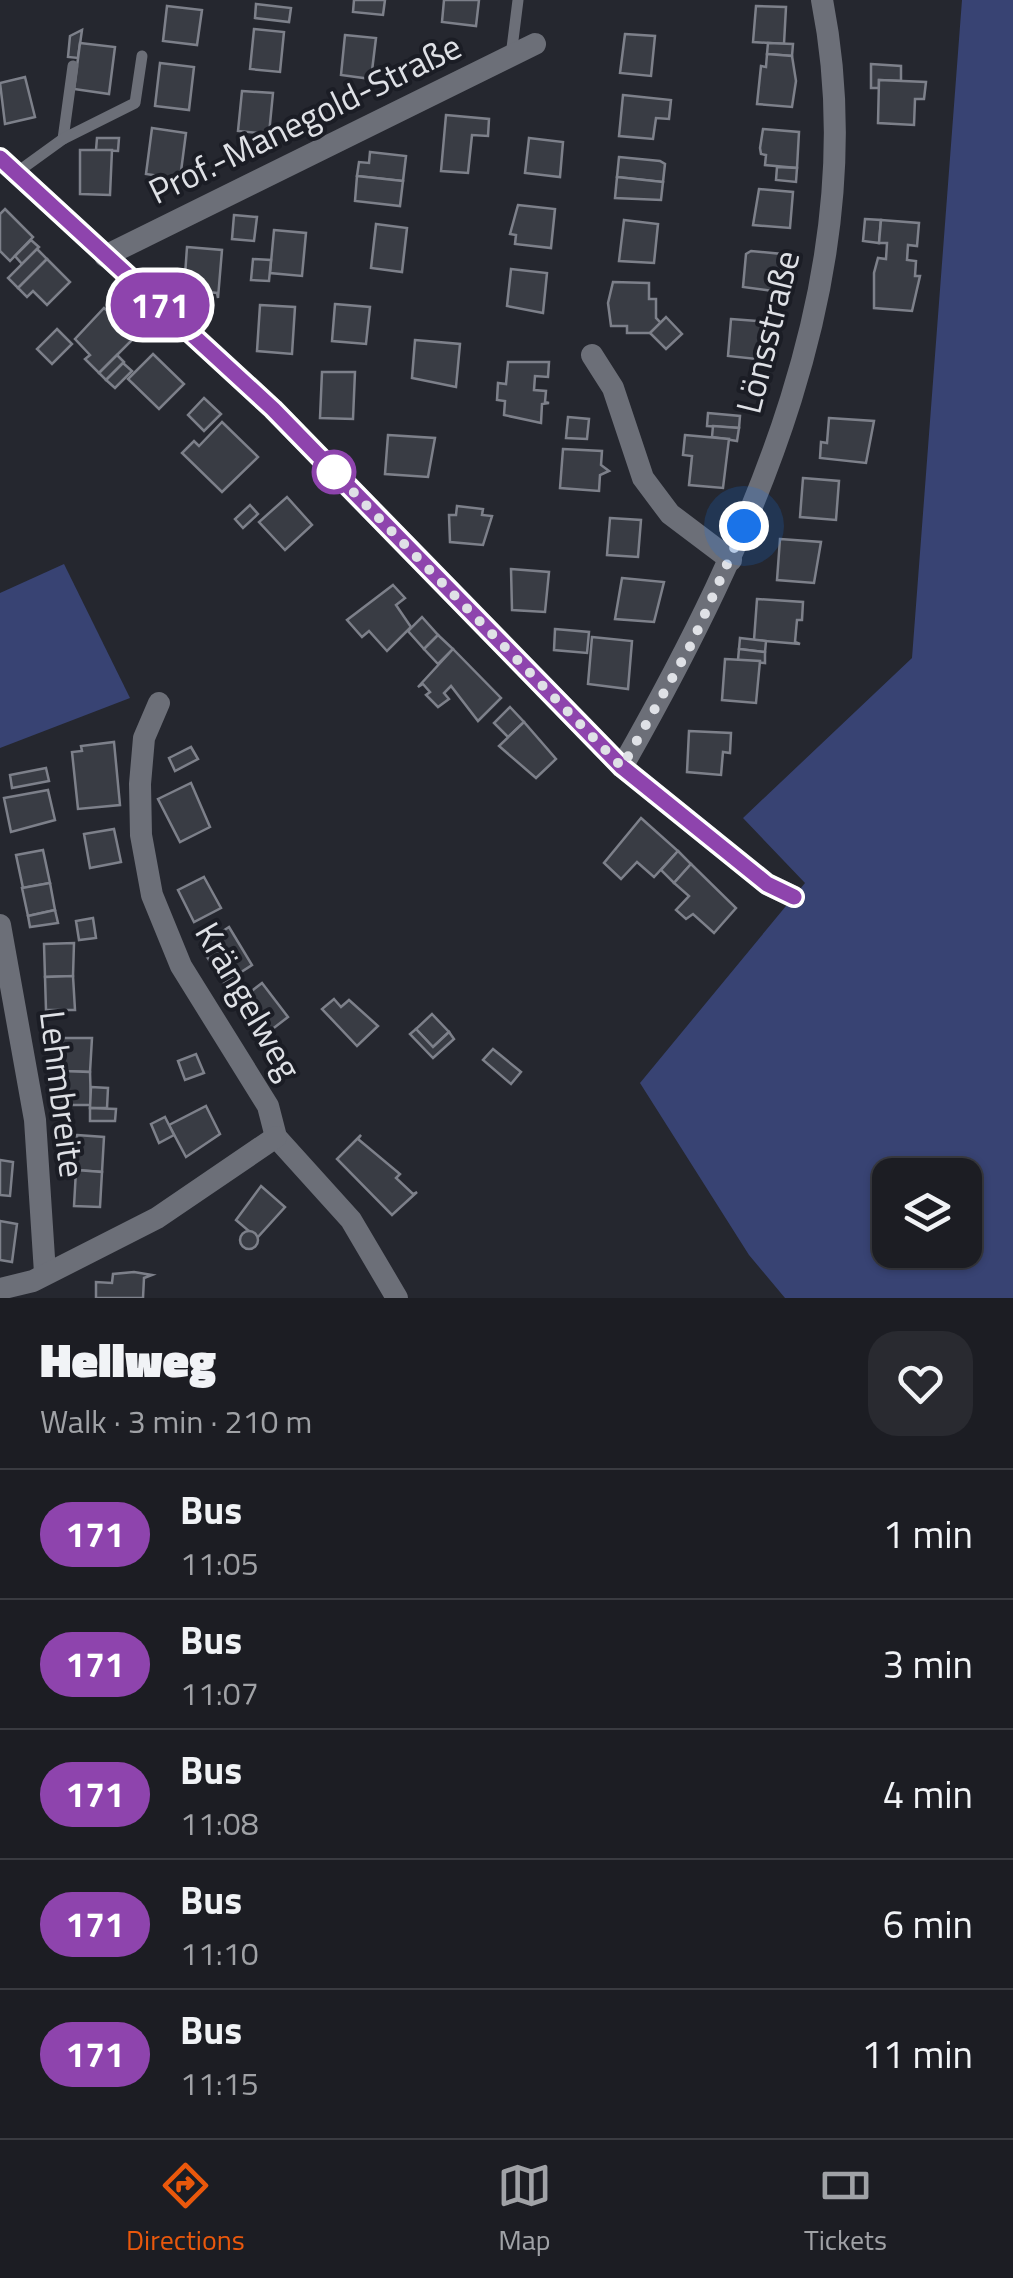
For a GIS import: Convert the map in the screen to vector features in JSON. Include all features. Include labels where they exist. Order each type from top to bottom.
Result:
[{"type":"street","name":"Lönsstraße","points":[[622,767],[692,643],[731,560],[795,393],[829,224],[837,93],[822,0]]},
{"type":"street","name":"Prof.-Manegold-Straße","points":[[105,256],[535,44]]},
{"type":"street","points":[[8,165],[273,409],[622,767],[767,884],[794,897]]},
{"type":"street","points":[[592,355],[613,388],[642,478],[670,514],[731,560]]},
{"type":"street","name":"Krängelweg","points":[[159,703],[144,738],[140,784],[142,836],[152,895],[181,966],[268,1106],[276,1137],[351,1220],[397,1298]]},
{"type":"street","name":"Lehmbreite","points":[[0,925],[35,1120],[45,1273]]},
{"type":"street","points":[[0,1289],[45,1273],[158,1218],[276,1137]]},
{"type":"lane","points":[[510,56],[518,0]]},
{"type":"lane","points":[[8,165],[135,103],[142,56]]},
{"type":"lane","points":[[63,139],[73,66]]},
{"type":"shaded area","points":[[962,0],[1013,0],[1013,1298],[785,1298],[749,1255],[640,1083],[805,883],[743,818],[912,658]]},
{"type":"shaded area","points":[[64,564],[130,698],[0,748],[0,593]]},
{"type":"building","points":[[354,0],[385,0],[383,15],[353,12]]},
{"type":"building","points":[[444,0],[479,0],[476,26],[442,22]]},
{"type":"building","points":[[256,4],[291,8],[289,22],[255,18]]},
{"type":"building","points":[[167,6],[202,10],[197,45],[163,41]]},
{"type":"building","points":[[756,6],[786,7],[784,44],[753,42]]},
{"type":"building","points":[[254,29],[284,32],[280,72],[250,69]]},
{"type":"building","points":[[82,30],[78,58],[68,57],[70,36]]},
{"type":"building","points":[[625,34],[655,36],[651,76],[620,73]]},
{"type":"building","points":[[345,35],[376,38],[371,79],[341,75]]},
{"type":"building","points":[[80,43],[115,47],[109,94],[74,89]]},
{"type":"building","points":[[768,43],[793,44],[792,56],[767,54]]},
{"type":"building","points":[[767,54],[792,56],[796,81],[792,107],[757,104],[761,66],[766,67]]},
{"type":"building","points":[[160,63],[194,67],[189,110],[155,106]]},
{"type":"building","points":[[871,64],[901,66],[901,81],[879,80],[879,88],[871,88]]},
{"type":"building","points":[[25,77],[35,117],[5,124],[0,83]]},
{"type":"building","points":[[879,80],[926,82],[924,99],[915,99],[914,125],[878,123]]},
{"type":"building","points":[[242,91],[273,93],[269,134],[238,131]]},
{"type":"building","points":[[623,95],[671,100],[669,119],[656,118],[653,139],[619,136]]},
{"type":"building","points":[[446,115],[489,119],[488,136],[472,135],[468,173],[441,171]]},
{"type":"building","points":[[152,128],[186,133],[180,179],[146,174]]},
{"type":"building","points":[[763,129],[799,132],[797,168],[765,165],[766,155],[761,154],[760,148]]},
{"type":"building","points":[[97,138],[119,138],[118,151],[96,150]]},
{"type":"building","points":[[529,138],[563,142],[560,177],[525,173]]},
{"type":"building","points":[[80,150],[112,150],[110,195],[80,194]]},
{"type":"building","points":[[370,152],[406,156],[403,181],[357,176],[359,162],[369,163]]},
{"type":"building","points":[[619,157],[660,161],[665,164],[663,182],[617,177]]},
{"type":"building","points":[[777,167],[797,168],[796,182],[776,180]]},
{"type":"building","points":[[357,176],[403,181],[400,206],[355,201]]},
{"type":"building","points":[[617,177],[663,182],[661,200],[615,198]]},
{"type":"building","points":[[759,189],[793,192],[790,228],[753,225]]},
{"type":"building","points":[[518,205],[555,209],[551,248],[515,244],[516,235],[510,234]]},
{"type":"building","points":[[5,209],[33,237],[10,261],[0,251],[0,214]]},
{"type":"building","points":[[234,215],[257,217],[254,241],[232,239]]},
{"type":"building","points":[[865,219],[881,220],[879,243],[863,241]]},
{"type":"building","points":[[624,220],[658,224],[654,263],[619,261]]},
{"type":"building","points":[[881,220],[919,223],[917,246],[908,245],[907,260],[916,261],[915,276],[920,276],[912,311],[874,308],[874,273],[878,258],[886,259],[887,243],[879,243]]},
{"type":"building","points":[[376,224],[407,228],[402,272],[371,268]]},
{"type":"building","points":[[274,230],[306,233],[302,276],[270,273]]},
{"type":"building","points":[[31,240],[39,247],[22,264],[15,256]]},
{"type":"building","points":[[187,247],[222,250],[218,298],[217,293],[199,291],[198,297],[184,290]]},
{"type":"building","points":[[37,249],[47,259],[18,288],[8,278]]},
{"type":"building","points":[[746,254],[782,254],[781,292],[743,287]]},
{"type":"building","points":[[47,259],[70,282],[47,305],[33,291],[27,297],[18,288]]},
{"type":"building","points":[[253,259],[271,260],[269,281],[251,280]]},
{"type":"building","points":[[511,269],[547,273],[543,313],[507,306]]},
{"type":"building","points":[[613,282],[649,283],[649,299],[656,299],[656,318],[661,323],[650,333],[627,333],[627,326],[611,326],[608,303]]},
{"type":"building","points":[[335,304],[370,307],[366,344],[332,341]]},
{"type":"building","points":[[260,305],[295,307],[292,354],[257,351]]},
{"type":"building","points":[[104,308],[136,336],[99,373],[85,359],[90,355],[75,339]]},
{"type":"building","points":[[666,317],[682,334],[666,349],[650,333]]},
{"type":"building","points":[[731,319],[769,322],[766,360],[728,356]]},
{"type":"building","points":[[57,329],[72,344],[52,364],[37,349]]},
{"type":"building","points":[[415,340],[460,344],[456,387],[412,378]]},
{"type":"building","points":[[153,354],[184,384],[159,409],[128,379]]},
{"type":"building","points":[[117,355],[124,362],[106,380],[99,373]]},
{"type":"building","points":[[508,362],[549,362],[548,377],[535,376],[534,390],[546,391],[545,402],[549,403],[542,404],[541,423],[504,415],[505,401],[497,400],[498,383],[506,384]]},
{"type":"building","points":[[123,363],[132,371],[115,388],[106,380]]},
{"type":"building","points":[[322,372],[355,372],[353,419],[320,418]]},
{"type":"building","points":[[204,398],[221,414],[204,431],[188,415]]},
{"type":"building","points":[[708,413],[740,416],[739,428],[707,426]]},
{"type":"building","points":[[568,417],[589,419],[587,439],[566,438]]},
{"type":"building","points":[[829,418],[874,421],[866,463],[820,458],[821,442],[827,443]]},
{"type":"building","points":[[222,422],[258,457],[222,492],[182,453],[194,441],[199,446]]},
{"type":"building","points":[[713,426],[739,428],[737,441],[712,437]]},
{"type":"building","points":[[388,435],[435,438],[428,477],[385,474]]},
{"type":"building","points":[[685,435],[729,439],[723,488],[689,485],[692,456],[683,455]]},
{"type":"building","points":[[563,449],[602,451],[601,465],[609,471],[600,475],[599,491],[560,488]]},
{"type":"building","points":[[803,478],[839,481],[836,520],[800,517]]},
{"type":"building","points":[[287,497],[312,525],[285,550],[259,522]]},
{"type":"building","points":[[250,505],[258,514],[243,528],[235,519]]},
{"type":"building","points":[[457,506],[483,509],[482,515],[492,516],[483,545],[450,542],[449,515],[456,515]]},
{"type":"building","points":[[610,518],[641,520],[638,557],[607,555]]},
{"type":"building","points":[[780,539],[821,542],[814,583],[777,580]]},
{"type":"building","points":[[511,569],[549,572],[545,612],[512,610]]},
{"type":"building","points":[[622,578],[664,582],[654,622],[615,619]]},
{"type":"building","points":[[393,585],[405,598],[396,605],[411,627],[387,651],[369,631],[362,637],[347,620]]},
{"type":"building","points":[[757,599],[803,602],[795,642],[800,644],[754,640]]},
{"type":"building","points":[[422,617],[438,635],[424,649],[408,631]]},
{"type":"building","points":[[555,629],[589,632],[587,653],[554,650]]},
{"type":"building","points":[[438,635],[453,649],[438,664],[424,649]]},
{"type":"building","points":[[592,637],[632,641],[628,689],[588,684]]},
{"type":"building","points":[[740,638],[766,641],[765,652],[739,649]]},
{"type":"building","points":[[453,649],[501,698],[478,721],[451,686],[444,693],[449,699],[438,707],[426,695],[430,692],[423,684],[418,687]]},
{"type":"building","points":[[739,649],[765,652],[765,663],[738,660]]},
{"type":"building","points":[[725,659],[760,661],[756,703],[722,700]]},
{"type":"building","points":[[510,707],[524,722],[508,737],[494,723]]},
{"type":"building","points":[[524,722],[556,759],[536,778],[499,746]]},
{"type":"building","points":[[689,731],[731,733],[730,753],[723,752],[721,775],[687,772]]},
{"type":"building","points":[[114,742],[120,805],[78,809],[72,752],[82,751],[81,746]]},
{"type":"building","points":[[191,747],[198,759],[175,771],[169,758]]},
{"type":"building","points":[[46,768],[49,781],[12,788],[10,775]]},
{"type":"building","points":[[191,783],[210,827],[180,842],[158,799]]},
{"type":"building","points":[[48,790],[55,820],[11,832],[4,798]]},
{"type":"building","points":[[641,818],[678,851],[654,877],[637,862],[621,879],[604,863]]},
{"type":"building","points":[[114,829],[121,862],[90,868],[84,834]]},
{"type":"building","points":[[43,850],[50,883],[23,888],[16,855]]},
{"type":"building","points":[[678,851],[691,864],[674,883],[661,870]]},
{"type":"building","points":[[691,864],[736,908],[714,933],[693,914],[686,919],[676,910],[689,896],[674,883]]},
{"type":"building","points":[[204,877],[221,908],[194,922],[178,890]]},
{"type":"building","points":[[50,883],[55,910],[28,916],[22,888]]},
{"type":"building","points":[[55,910],[58,923],[30,927],[28,916]]},
{"type":"building","points":[[93,918],[96,938],[79,940],[76,921]]},
{"type":"building","points":[[229,927],[252,965],[224,983],[200,946]]},
{"type":"building","points":[[74,943],[73,976],[45,977],[44,944]]},
{"type":"building","points":[[73,976],[75,1010],[46,1010],[45,977]]},
{"type":"building","points":[[262,983],[288,1017],[262,1037],[236,1003]]},
{"type":"building","points":[[334,999],[341,1007],[349,1000],[378,1026],[357,1046],[322,1009]]},
{"type":"building","points":[[432,1014],[449,1032],[433,1047],[416,1029]]},
{"type":"building","points":[[416,1029],[433,1047],[449,1032],[454,1039],[433,1058],[410,1034]]},
{"type":"building","points":[[63,1038],[92,1038],[90,1072],[62,1071]]},
{"type":"building","points":[[493,1049],[521,1072],[511,1084],[483,1060]]},
{"type":"building","points":[[196,1054],[204,1073],[185,1080],[178,1061]]},
{"type":"building","points":[[62,1071],[90,1072],[91,1105],[62,1105]]},
{"type":"building","points":[[91,1087],[108,1088],[107,1108],[90,1108]]},
{"type":"building","points":[[206,1106],[220,1134],[186,1157],[169,1125]]},
{"type":"building","points":[[90,1108],[116,1109],[115,1121],[90,1121]]},
{"type":"building","points":[[165,1117],[174,1135],[159,1143],[151,1124]]},
{"type":"building","points":[[77,1135],[104,1137],[102,1172],[76,1170]]},
{"type":"building","points":[[361,1135],[358,1139],[400,1174],[396,1178],[413,1194],[417,1192],[392,1215],[337,1159]]},
{"type":"building","points":[[0,1160],[13,1162],[10,1196],[0,1195]]},
{"type":"building","points":[[76,1170],[102,1172],[100,1207],[74,1206]]},
{"type":"building","points":[[261,1186],[285,1207],[257,1238],[236,1220]]},
{"type":"building","points":[[0,1221],[17,1224],[12,1262],[0,1260]]},
{"type":"building","points":[[249,1231],[258,1240],[249,1249],[240,1240]]},
{"type":"building","points":[[113,1274],[152,1275],[144,1278],[143,1298],[96,1298],[96,1282],[112,1283]]},
{"type":"bus line","name":"171","points":[[0,158],[273,409],[622,767],[767,884],[794,897]]},
{"type":"route","points":[[334,472],[325,463],[622,767],[692,643],[744,526]]}]
